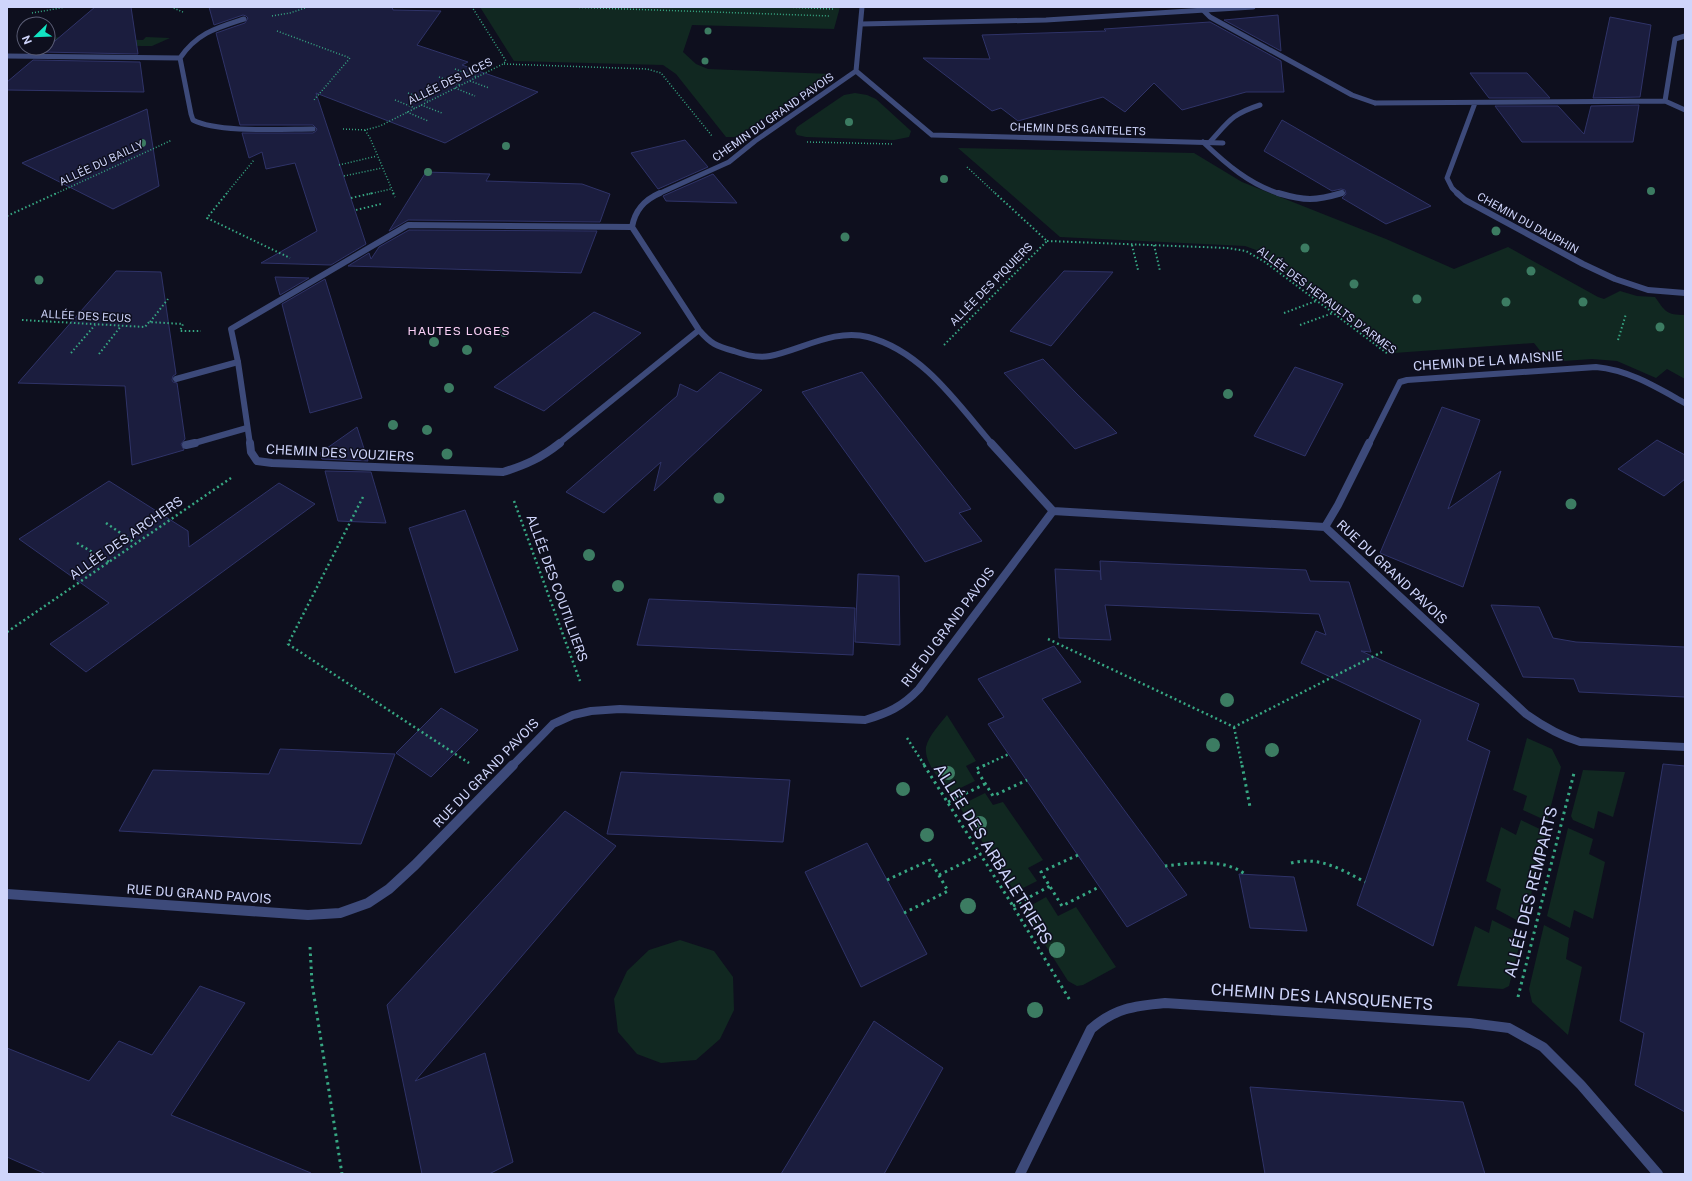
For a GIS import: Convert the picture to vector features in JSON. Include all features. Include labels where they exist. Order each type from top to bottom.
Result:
[{"type":"street","points":[[862,7],[856,71],[932,135]]},
{"type":"street","points":[[1200,7],[1210,17],[1311,73],[1352,95],[1375,103],[1665,101],[1685,110]]},
{"type":"street","points":[[861,24],[1018,22],[1254,7]]},
{"type":"street","points":[[244,20],[205,32],[193,41],[180,58],[193,120],[202,125],[226,128],[313,129]]},
{"type":"street","points":[[1665,101],[1675,39],[1685,36]]},
{"type":"street","points":[[8,56],[180,58]]},
{"type":"street","name":"CHEMIN DU GRAND PAVOIS","points":[[632,227],[634,216],[642,205],[653,196],[728,162],[755,141],[856,71]]},
{"type":"street","name":"CHEMIN DU DAUPHIN","points":[[1475,103],[1447,178],[1449,184],[1455,192],[1465,200],[1603,275],[1634,287],[1661,292],[1685,293]]},
{"type":"street","points":[[1210,142],[1230,119],[1242,111],[1260,105]]},
{"type":"street","name":"CHEMIN DES GANTELETS","points":[[932,135],[1223,142]]},
{"type":"street","points":[[1203,142],[1228,165],[1253,183],[1274,193],[1310,200],[1322,199],[1342,193]]},
{"type":"street","points":[[231,329],[408,225],[632,227],[699,330],[709,342],[747,355],[769,356],[842,336],[866,336],[887,343],[909,354],[940,383],[1028,485],[1052,510]]},
{"type":"street","name":"CHEMIN DES VOUZIERS","points":[[231,329],[238,362],[251,452],[257,460],[272,463],[503,472],[523,466],[543,456],[699,330]]},
{"type":"street","points":[[176,379],[238,362]]},
{"type":"street","name":"CHEMIN DE LA MAISNIE","points":[[1325,527],[1338,505],[1400,382],[1419,379],[1609,367],[1631,374],[1685,403]]},
{"type":"street","points":[[186,445],[247,428]]},
{"type":"street","name":"RUE DU GRAND PAVOIS","points":[[7,894],[308,915],[340,913],[368,903],[389,889],[415,865],[553,724],[573,714],[620,709],[865,720],[891,712],[907,701],[918,689],[1052,510],[1325,527],[1526,714],[1545,728],[1564,738],[1580,742],[1685,747]]},
{"type":"street","name":"CHEMIN DES LANSQUENETS","points":[[1020,1174],[1091,1029],[1104,1017],[1128,1006],[1165,1003],[1470,1023],[1510,1028],[1543,1047],[1581,1085],[1658,1174]]},
{"type":"path","points":[[32,13],[66,7]]},
{"type":"path","points":[[244,20],[290,13],[308,7]]},
{"type":"path","name":"ALLÉE DES LICES","points":[[377,156],[365,130],[380,126],[503,64],[506,61],[472,7]]},
{"type":"path","points":[[567,7],[860,16]]},
{"type":"path","points":[[277,31],[350,58],[312,101]]},
{"type":"path","points":[[503,64],[647,69],[661,73],[715,139],[728,162]]},
{"type":"path","points":[[455,69],[477,77]]},
{"type":"path","points":[[439,77],[460,85]]},
{"type":"path","points":[[469,81],[489,88]]},
{"type":"path","points":[[454,88],[475,96]]},
{"type":"path","points":[[408,93],[429,101]]},
{"type":"path","points":[[395,100],[415,108]]},
{"type":"path","points":[[421,105],[442,113]]},
{"type":"path","points":[[407,112],[428,120]]},
{"type":"path","name":"ALLÉE DU BAILLY","points":[[7,216],[202,125]]},
{"type":"path","points":[[755,141],[910,144],[932,135]]},
{"type":"path","name":"ALLÉE DES PIQUIERS","points":[[922,367],[1047,241],[932,135]]},
{"type":"path","points":[[339,165],[377,156],[408,225]]},
{"type":"path","points":[[256,158],[207,218],[323,274]]},
{"type":"path","points":[[344,176],[382,168]]},
{"type":"path","points":[[352,198],[391,189]]},
{"type":"path","points":[[356,210],[396,200]]},
{"type":"path","name":"ALLÉE DES HERAULTS D'ARMES","points":[[1047,241],[1227,248],[1246,251],[1265,262],[1317,300],[1382,348],[1398,363],[1406,361],[1419,379]]},
{"type":"path","points":[[1132,245],[1138,270]]},
{"type":"path","points":[[1154,245],[1160,271]]},
{"type":"path","points":[[1609,367],[1634,287]]},
{"type":"path","points":[[149,322],[168,299]]},
{"type":"path","points":[[1284,313],[1317,300]]},
{"type":"path","points":[[1300,325],[1333,313]]},
{"type":"path","name":"ALLÉE DES ECUS","points":[[22,320],[145,327],[149,322],[183,324],[180,331],[196,332],[231,329]]},
{"type":"path","points":[[71,353],[95,325]]},
{"type":"path","points":[[99,354],[121,326]]},
{"type":"path","name":"ALLÉE DES ARCHERS","points":[[7,632],[257,460]]},
{"type":"path","points":[[376,468],[352,521],[288,644],[496,781]]},
{"type":"path","name":"ALLÉE DES COUTILLIERS","points":[[503,472],[591,711]]},
{"type":"path","points":[[106,523],[135,543]]},
{"type":"path","points":[[77,543],[109,562]]},
{"type":"path","points":[[1048,639],[1234,727]]},
{"type":"path","points":[[1234,727],[1382,652]]},
{"type":"path","name":"ALLÉE DES ARBALETRIERS","points":[[891,712],[1013,906],[1074,1008]]},
{"type":"path","points":[[1234,727],[1250,808]]},
{"type":"path","points":[[1009,754],[976,769],[993,796],[1027,780]]},
{"type":"path","name":"ALLÉE DES REMPARTS","points":[[1510,1028],[1575,770]]},
{"type":"path","points":[[948,802],[985,784]]},
{"type":"path","points":[[939,875],[980,854]]},
{"type":"path","points":[[1078,855],[1041,872],[1062,906],[1099,887]]},
{"type":"path","points":[[886,880],[930,860],[948,891],[904,913]]},
{"type":"path","points":[[1290,863],[1298,860],[1318,860],[1329,863],[1365,882]]},
{"type":"path","points":[[1165,866],[1186,863],[1211,864],[1236,867],[1245,874]]},
{"type":"path","points":[[1013,906],[1050,886]]},
{"type":"path","points":[[308,915],[312,984],[342,1174]]},
{"type":"green space","points":[[480,7],[840,7],[834,29],[692,25],[683,52],[696,64],[708,69],[831,74],[736,137],[726,137],[676,74],[663,65],[514,61]]},
{"type":"green space","points":[[56,37],[143,40],[146,37],[170,38],[152,46],[56,44]]},
{"type":"green space","points":[[855,93],[867,95],[876,99],[911,131],[909,137],[894,140],[806,137],[797,135],[795,131],[797,127],[844,95]]},
{"type":"green space","points":[[958,148],[1194,153],[1242,182],[1386,239],[1454,269],[1508,247],[1598,297],[1604,299],[1620,291],[1637,296],[1655,297],[1661,306],[1670,313],[1685,315],[1685,379],[1667,369],[1656,378],[1617,361],[1592,359],[1549,362],[1534,343],[1394,353],[1256,250],[1245,246],[1060,237]]},
{"type":"green space","points":[[947,715],[976,761],[966,766],[975,781],[950,793],[934,772],[926,753],[927,743]]},
{"type":"green space","points":[[1527,738],[1552,749],[1561,767],[1547,821],[1523,810],[1527,796],[1513,790]]},
{"type":"green space","points":[[1583,770],[1625,772],[1613,817],[1598,811],[1594,829],[1573,820],[1571,816]]},
{"type":"green space","points":[[985,793],[993,805],[1003,802],[1043,860],[1028,868],[1037,881],[1015,892],[959,806]]},
{"type":"green space","points":[[1521,820],[1546,832],[1524,924],[1496,909],[1501,889],[1486,881],[1501,827],[1516,835]]},
{"type":"green space","points":[[1568,828],[1593,839],[1589,854],[1605,862],[1593,919],[1574,910],[1570,928],[1547,916]]},
{"type":"green space","points":[[1046,897],[1058,916],[1076,907],[1116,967],[1083,985],[1077,986],[1068,981],[1023,910]]},
{"type":"green space","points":[[1492,920],[1522,935],[1509,986],[1503,989],[1457,986],[1475,926],[1489,933]]},
{"type":"green space","points":[[1544,925],[1569,938],[1566,959],[1582,967],[1568,1035],[1532,1002],[1529,989]]},
{"type":"green space","points":[[680,940],[714,951],[733,977],[734,1010],[720,1039],[696,1060],[661,1063],[637,1054],[618,1032],[614,999],[627,971],[649,950]]},
{"type":"building","points":[[95,7],[131,7],[138,54],[56,52],[56,40]]},
{"type":"building","points":[[209,7],[392,7],[393,10],[441,11],[417,45],[468,62],[462,65],[538,92],[445,143],[316,93],[366,244],[331,265],[261,263],[317,231],[295,163],[266,169],[262,152],[249,158],[242,133],[313,133],[317,129],[313,125],[240,125],[216,33],[245,23],[248,18],[243,15],[214,25]]},
{"type":"building","points":[[1278,15],[1281,51],[1224,20]]},
{"type":"building","points":[[1610,17],[1651,25],[1640,97],[1593,98]]},
{"type":"building","points":[[1210,22],[1281,61],[1284,92],[1246,92],[1182,110],[1154,83],[1125,112],[1103,97],[1018,121],[1001,108],[992,111],[923,58],[990,59],[982,35],[1106,31],[1104,29]]},
{"type":"building","points":[[33,60],[140,62],[144,92],[7,90],[7,82]]},
{"type":"building","points":[[1470,73],[1527,73],[1550,98],[1489,98]]},
{"type":"building","points":[[1639,105],[1633,142],[1522,142],[1495,106],[1558,106],[1584,134],[1591,106]]},
{"type":"building","points":[[147,109],[159,186],[113,209],[22,163]]},
{"type":"building","points":[[1282,120],[1431,206],[1386,224],[1342,198],[1346,194],[1345,190],[1341,189],[1332,191],[1264,151]]},
{"type":"building","points":[[685,140],[708,167],[658,189],[631,153]]},
{"type":"building","points":[[426,172],[490,174],[486,181],[582,184],[610,194],[600,222],[408,220],[389,231]]},
{"type":"building","points":[[713,174],[737,203],[666,201],[663,196]]},
{"type":"building","points":[[409,230],[597,231],[581,273],[348,266],[369,253],[371,259],[379,247]]},
{"type":"building","points":[[116,271],[161,272],[176,374],[173,376],[172,380],[173,382],[177,383],[185,439],[181,444],[184,450],[132,465],[125,386],[18,383]]},
{"type":"building","points":[[1064,271],[1113,272],[1051,346],[1010,331]]},
{"type":"building","points":[[275,277],[309,278],[280,295]]},
{"type":"building","points":[[325,279],[362,398],[310,413],[282,304]]},
{"type":"building","points":[[594,312],[641,333],[544,411],[494,387]]},
{"type":"building","points":[[1043,359],[1117,433],[1075,449],[1004,373]]},
{"type":"building","points":[[1295,367],[1343,384],[1305,456],[1254,436]]},
{"type":"building","points":[[720,372],[762,390],[654,491],[661,462],[604,513],[566,492],[677,396],[680,384],[697,392]]},
{"type":"building","points":[[862,372],[971,509],[959,513],[982,541],[925,562],[802,392]]},
{"type":"building","points":[[1442,407],[1480,420],[1448,509],[1501,471],[1463,587],[1380,553]]},
{"type":"building","points":[[357,427],[368,461],[322,459],[320,453]]},
{"type":"building","points":[[1657,440],[1685,455],[1685,479],[1664,496],[1618,469]]},
{"type":"building","points":[[325,471],[371,472],[386,523],[338,521]]},
{"type":"building","points":[[109,481],[188,531],[189,547],[279,483],[315,504],[86,672],[50,644],[109,603],[19,539]]},
{"type":"building","points":[[465,510],[518,650],[455,673],[409,528]]},
{"type":"building","points":[[1100,561],[1306,570],[1310,581],[1349,582],[1371,652],[1361,651],[1479,704],[1467,740],[1490,751],[1433,946],[1357,905],[1421,720],[1301,663],[1316,631],[1326,635],[1319,614],[1105,605],[1111,640],[1059,638],[1055,569],[1100,571],[1101,580]]},
{"type":"building","points":[[858,574],[899,576],[900,645],[855,642]]},
{"type":"building","points":[[649,599],[855,608],[853,655],[637,645]]},
{"type":"building","points":[[1491,605],[1539,607],[1553,638],[1576,642],[1685,647],[1685,697],[1579,692],[1574,679],[1523,677]]},
{"type":"building","points":[[1054,646],[1081,682],[1042,699],[1187,895],[1127,927],[988,724],[1004,717],[978,679]]},
{"type":"building","points":[[441,708],[478,730],[431,777],[396,753]]},
{"type":"building","points":[[280,749],[395,754],[361,844],[119,831],[153,770],[269,774]]},
{"type":"building","points":[[1663,764],[1685,766],[1685,1112],[1635,1085],[1644,1033],[1620,1021]]},
{"type":"building","points":[[621,772],[790,780],[783,842],[607,834]]},
{"type":"building","points":[[565,811],[616,846],[415,1081],[485,1053],[513,1162],[489,1174],[422,1174],[387,1005]]},
{"type":"building","points":[[867,843],[927,954],[861,987],[805,872]]},
{"type":"building","points":[[1239,874],[1294,877],[1307,931],[1250,928]]},
{"type":"building","points":[[200,986],[245,1003],[171,1115],[311,1174],[46,1174],[7,1157],[7,1048],[89,1081],[119,1041],[152,1055]]},
{"type":"building","points":[[874,1021],[943,1068],[884,1174],[781,1174]]},
{"type":"building","points":[[1250,1087],[1463,1102],[1485,1174],[1265,1174]]},
{"type":"district","name":"HAUTES LOGES","points":[[459,331]]}]
